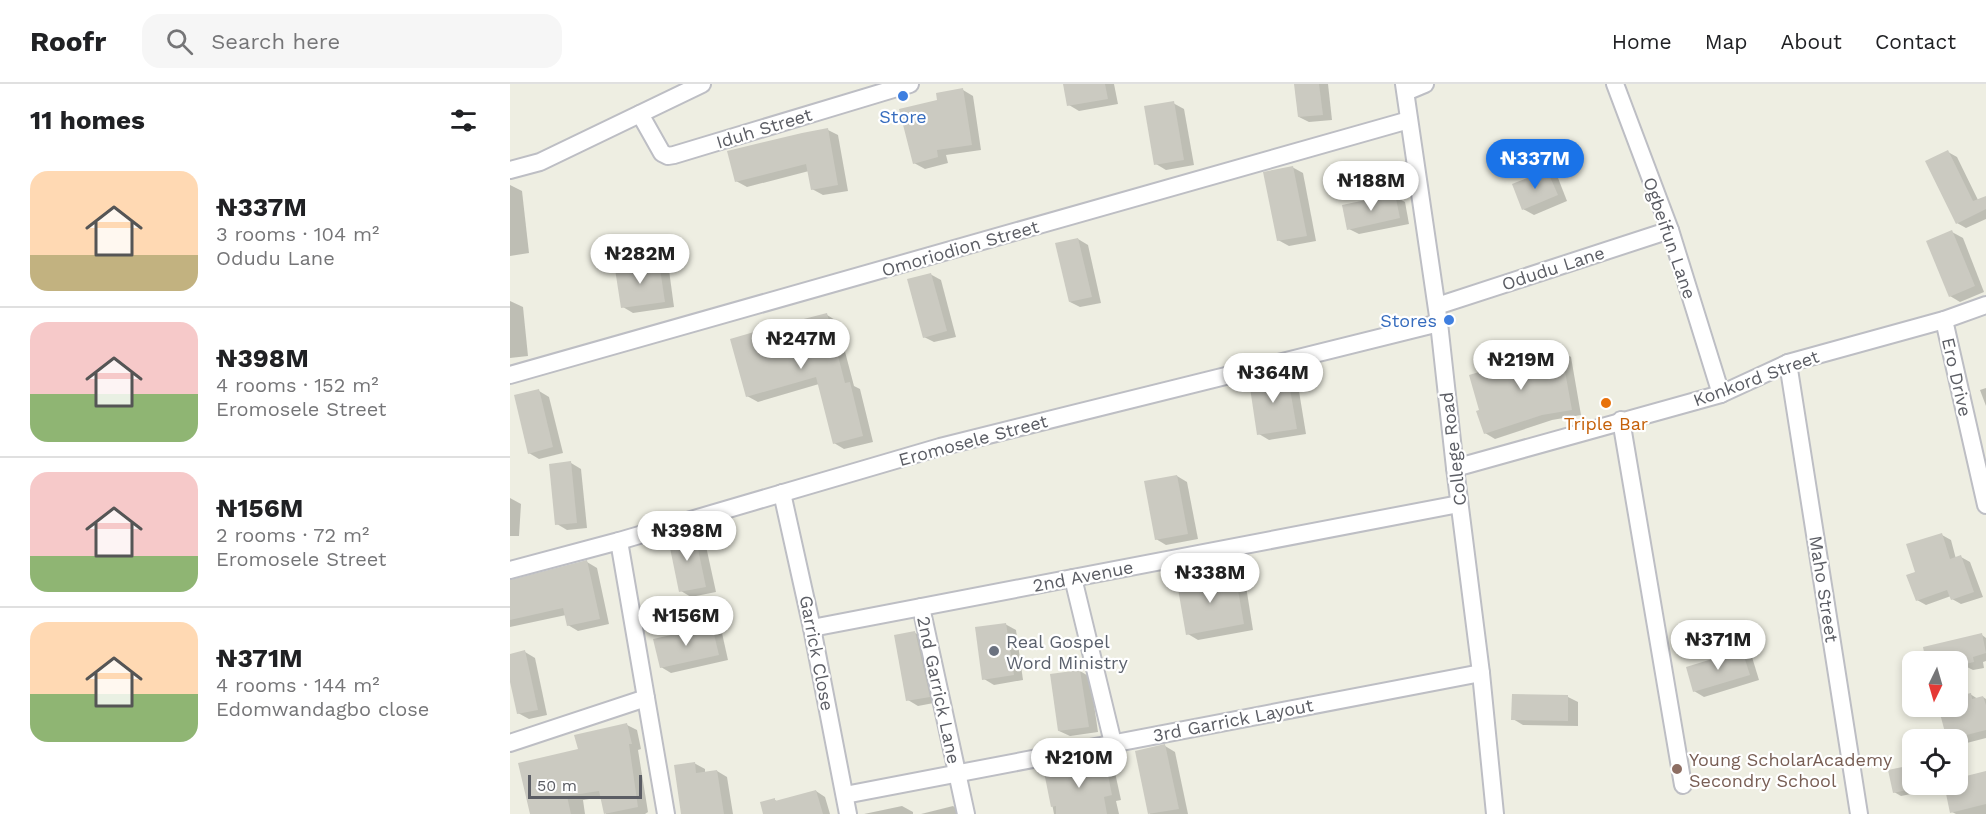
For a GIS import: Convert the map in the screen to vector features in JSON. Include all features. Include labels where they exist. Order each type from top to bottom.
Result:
[{"type":"street","points":[[510,170],[540,162],[702,84]]},
{"type":"street","name":"Iduh Street","points":[[640,114],[663,153],[668,156],[910,84]]},
{"type":"street","points":[[1405,88],[1425,84]]},
{"type":"street","name":"Ogbeifun Lane","points":[[1615,84],[1670,230],[1721,394]]},
{"type":"street","name":"College Road","points":[[1405,88],[1437,306],[1481,673],[1495,814]]},
{"type":"street","name":"Omoriodion Street","points":[[510,375],[1409,120]]},
{"type":"street","name":"Odudu Lane","points":[[1437,306],[1670,230]]},
{"type":"street","name":"Konkord Street","points":[[1455,468],[1721,394],[1788,363],[1944,320],[1986,305]]},
{"type":"street","name":"Ero Drive","points":[[1944,320],[1986,505]]},
{"type":"street","name":"Eromosele Street","points":[[510,570],[619,541],[940,447],[1439,323]]},
{"type":"street","name":"Maho Street","points":[[1788,363],[1859,814]]},
{"type":"street","points":[[1621,420],[1683,785]]},
{"type":"street","name":"Garrick Close","points":[[782,493],[812,628],[848,814]]},
{"type":"street","name":"2nd Avenue","points":[[812,628],[1459,504]]},
{"type":"street","points":[[619,541],[666,814]]},
{"type":"street","points":[[1073,578],[1113,743]]},
{"type":"street","name":"2nd Garrick Lane","points":[[921,607],[966,814]]},
{"type":"street","name":"3rd Garrick Layout","points":[[844,795],[1481,673]]},
{"type":"street","points":[[510,743],[646,698]]},
{"type":"building","points":[[1063,84],[1105,84],[1108,99],[1067,106]]},
{"type":"building","points":[[1294,84],[1319,84],[1323,115],[1298,117]]},
{"type":"building","points":[[963,88],[972,145],[937,150],[938,157],[913,164],[899,109],[937,100],[936,93]]},
{"type":"building","points":[[1174,101],[1184,160],[1154,165],[1144,106]]},
{"type":"building","points":[[828,128],[838,185],[811,190],[806,164],[735,182],[727,151]]},
{"type":"building","points":[[1948,150],[1973,201],[1986,196],[1986,209],[1956,224],[1925,161]]},
{"type":"building","points":[[1293,166],[1307,236],[1277,241],[1263,172]]},
{"type":"building","points":[[1547,170],[1558,195],[1522,210],[1512,184]]},
{"type":"building","points":[[1395,194],[1400,218],[1347,230],[1342,205]]},
{"type":"building","points":[[1952,230],[1975,286],[1949,297],[1926,241]]},
{"type":"building","points":[[1078,238],[1092,297],[1069,302],[1055,243]]},
{"type":"building","points":[[659,262],[665,302],[621,308],[615,269]]},
{"type":"building","points":[[931,273],[947,331],[923,338],[907,279]]},
{"type":"building","points":[[827,313],[845,383],[850,382],[863,436],[833,444],[816,377],[746,397],[730,339],[754,332],[756,341],[798,328],[796,321]]},
{"type":"building","points":[[1561,349],[1572,410],[1542,415],[1484,434],[1476,411],[1479,410],[1469,375],[1533,356],[1533,354]]},
{"type":"building","points":[[1287,372],[1297,429],[1257,435],[1249,381]]},
{"type":"building","points":[[539,389],[553,447],[528,454],[514,395]]},
{"type":"building","points":[[571,461],[577,523],[555,525],[549,464]]},
{"type":"building","points":[[1177,475],[1188,534],[1155,540],[1144,481]]},
{"type":"building","points":[[694,530],[706,587],[679,592],[668,538]]},
{"type":"building","points":[[1942,533],[1950,559],[1961,555],[1974,592],[1951,600],[1947,590],[1916,601],[1906,575],[1915,572],[1906,544]]},
{"type":"building","points":[[587,560],[600,619],[567,626],[563,608],[510,620],[510,580]]},
{"type":"building","points":[[1235,573],[1244,624],[1186,635],[1177,583]]},
{"type":"building","name":"Real Gospel Word Ministry","points":[[1006,623],[1014,675],[982,680],[975,627]]},
{"type":"building","points":[[712,626],[719,655],[660,668],[653,639]]},
{"type":"building","points":[[915,631],[930,697],[906,701],[894,635]]},
{"type":"building","points":[[1982,633],[1986,653],[1973,657],[1974,662],[1968,663],[1968,651],[1924,651],[1923,647]]},
{"type":"building","points":[[525,650],[538,710],[517,714],[510,682],[510,654]]},
{"type":"building","points":[[1742,650],[1750,675],[1693,692],[1686,667]]},
{"type":"building","points":[[1080,670],[1089,727],[1058,731],[1050,674]]},
{"type":"building","points":[[1971,693],[1972,699],[1983,696],[1986,705],[1986,730],[1968,735],[1968,729],[1944,729],[1941,717],[1968,717],[1968,694]]},
{"type":"building","points":[[1512,694],[1568,695],[1568,721],[1511,720]]},
{"type":"building","points":[[627,723],[632,744],[629,744],[638,807],[604,814],[599,791],[567,796],[571,814],[530,814],[518,763],[578,749],[574,735]]},
{"type":"building","points":[[1165,744],[1179,809],[1148,814],[1135,751]]},
{"type":"building","points":[[1105,760],[1112,795],[1104,797],[1107,814],[1056,814],[1056,806],[1051,807],[1044,772]]},
{"type":"building","points":[[695,762],[696,773],[717,770],[724,814],[681,814],[674,765]]},
{"type":"building","points":[[1902,767],[1902,791],[1893,793],[1888,770]]},
{"type":"building","points":[[1986,771],[1986,804],[1950,813],[1946,795],[1968,795],[1968,776]]},
{"type":"building","points":[[816,790],[823,814],[763,814],[760,802],[775,798],[775,801]]},
{"type":"place","name":"Store","points":[[903,96]]},
{"type":"place","name":"Stores","points":[[1449,320]]},
{"type":"place","name":"Triple Bar","points":[[1606,403]]},
{"type":"place","name":"Real Gospel Word Ministry","points":[[994,651]]},
{"type":"place","name":"Young ScholarAcademy Secondry School","points":[[1677,769]]}]
